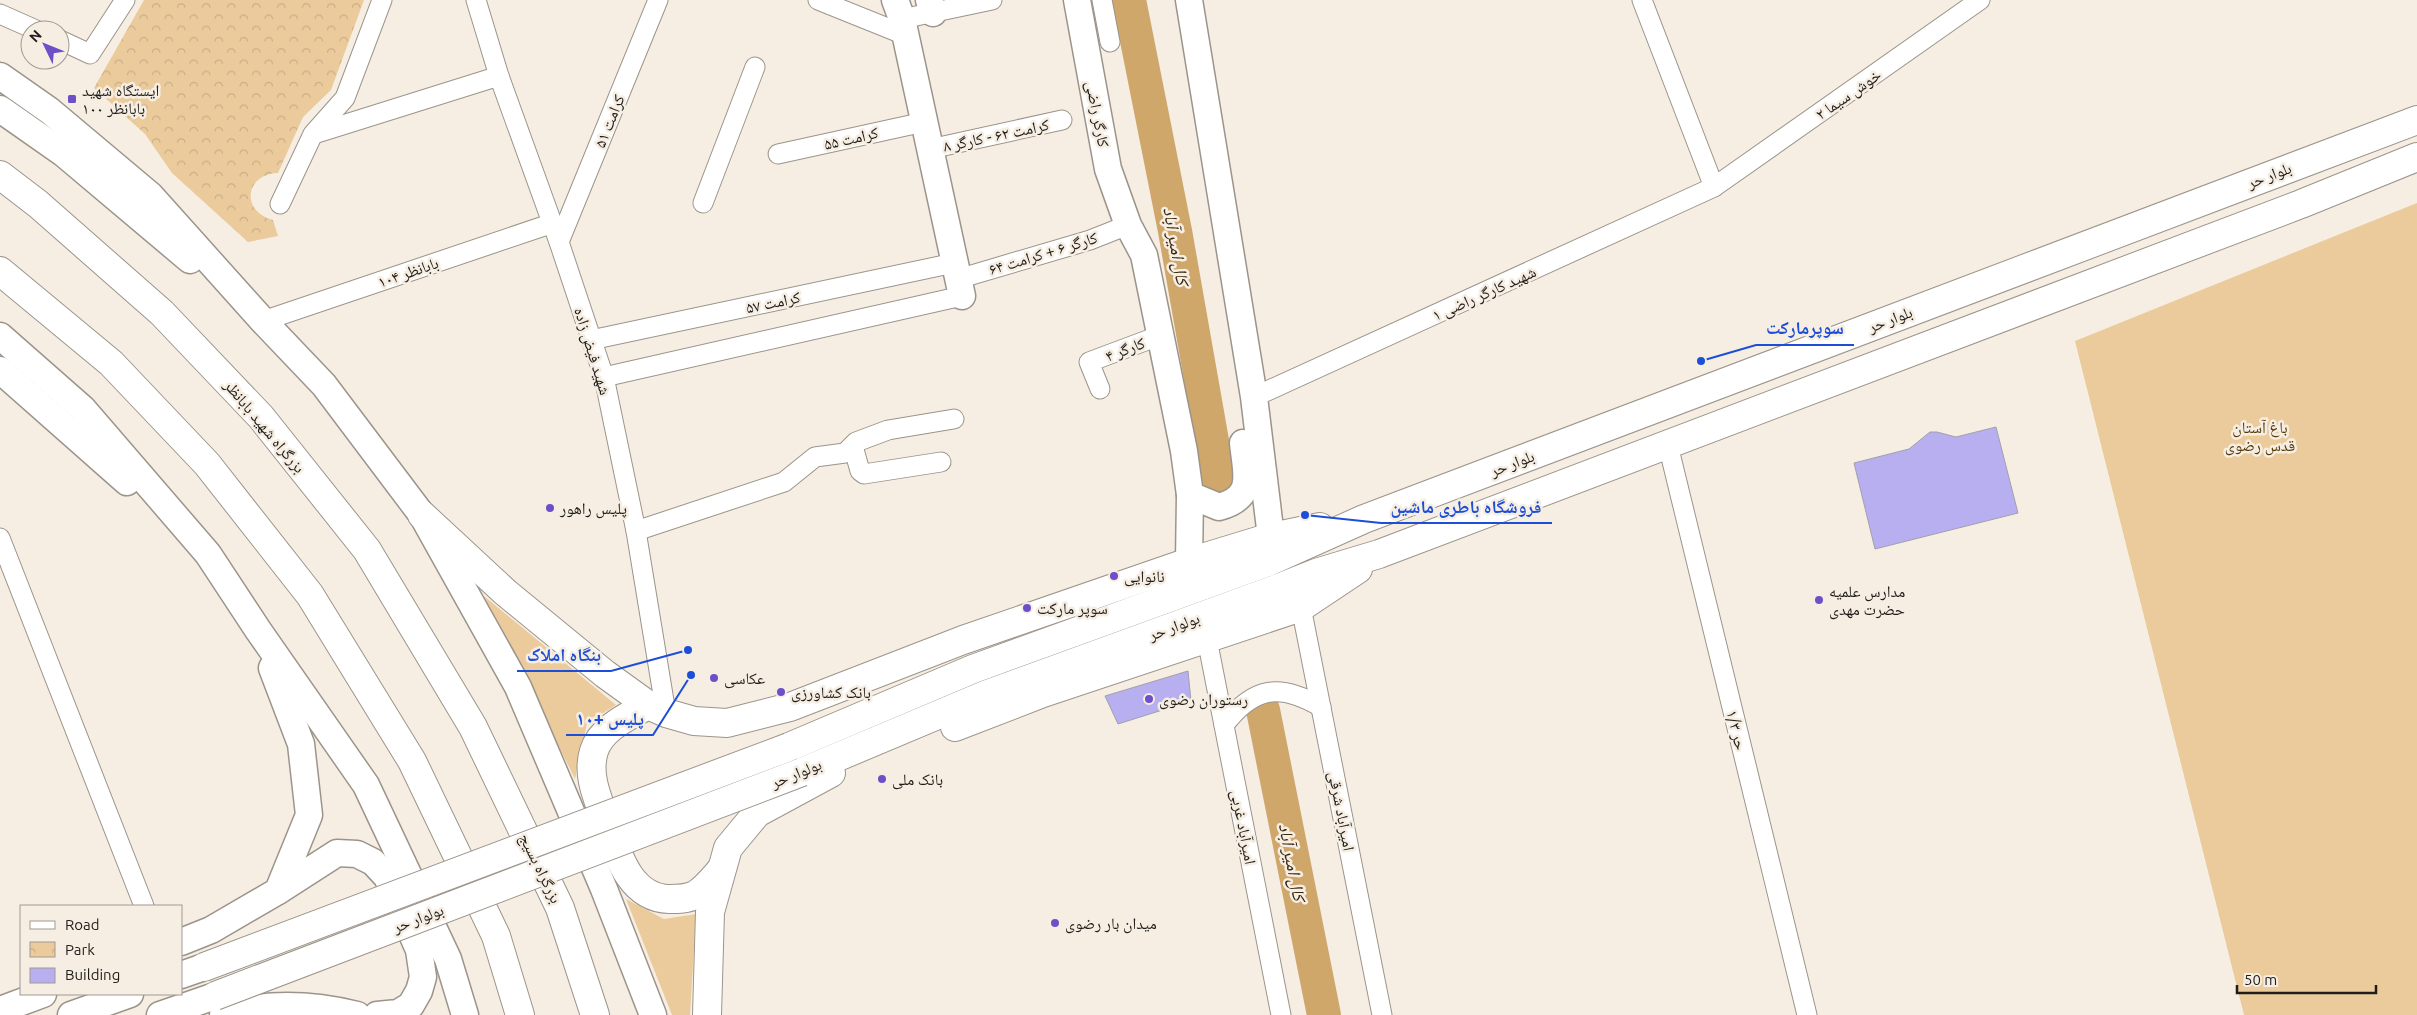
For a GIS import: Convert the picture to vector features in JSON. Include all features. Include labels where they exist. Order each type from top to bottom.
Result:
[{"type":"main road","name":"کارگر راضی","points":[[1076,0],[1108,169],[1128,225],[1144,255],[1161,335],[1184,451],[1190,495],[1189,562]]},
{"type":"main road","points":[[1189,0],[1234,266],[1254,397],[1271,536]]},
{"type":"main road","points":[[900,18],[958,279]]},
{"type":"main road","points":[[0,76],[50,111],[150,195],[263,322],[324,385],[422,514],[518,687],[604,889],[653,1015]]},
{"type":"main road","points":[[0,108],[63,153],[263,322]]},
{"type":"main road","name":"بلوار حر","points":[[1364,519],[2417,120]]},
{"type":"main road","points":[[707,1015],[710,912],[728,848],[758,813],[821,777],[1044,693],[1301,607],[1379,554],[2301,204],[2417,157]]},
{"type":"main road","points":[[2287,168],[2301,204]]},
{"type":"main road","name":"بزرگراه شهید بابانظر","points":[[0,175],[38,204],[162,312],[261,417],[366,550],[473,727]]},
{"type":"main road","points":[[1190,495],[1219,507],[1234,503],[1244,493],[1246,472],[1230,330],[1234,266]]},
{"type":"main road","points":[[0,271],[111,364],[206,464],[310,595],[412,761],[496,936],[520,1015]]},
{"type":"main road","points":[[0,336],[82,409],[208,554],[258,630],[366,785],[448,959],[465,1015]]},
{"type":"main road","points":[[0,370],[208,554]]},
{"type":"main road","points":[[422,514],[505,592],[606,674],[657,709],[694,721],[727,723],[790,708],[963,640],[1189,562],[1271,536],[1364,519]]},
{"type":"main road","name":"بولوار حر","points":[[193,971],[789,747],[973,669],[1268,562],[1364,519]]},
{"type":"main road","name":"بولوار حر","points":[[219,1005],[802,772],[985,695],[1316,573],[1379,554]]},
{"type":"main road","points":[[258,630],[302,744],[309,815],[278,891]]},
{"type":"main road","points":[[657,709],[621,721],[600,738],[594,750],[591,764],[594,789],[619,857],[630,879],[646,892],[665,899],[682,899],[696,895],[720,872]]},
{"type":"main road","name":"بزرگراه بسیج","points":[[473,727],[560,908],[595,1015]]},
{"type":"main road","points":[[182,942],[211,930],[278,891],[337,853],[357,854],[372,862],[387,877],[419,950],[423,977],[419,991],[411,1005],[398,1012],[377,1015]]},
{"type":"main road","points":[[0,1010],[40,995]]},
{"type":"main road","points":[[71,1015],[127,995]]},
{"type":"main road","points":[[160,1015],[219,1005],[240,1010],[283,1005],[330,1008],[358,1015]]},
{"type":"street","points":[[70,45],[90,54],[125,0]]},
{"type":"street","points":[[280,204],[313,134],[345,98],[382,0]]},
{"type":"street","name":"کرامت ۵۱","points":[[559,242],[658,0]]},
{"type":"street","points":[[818,0],[900,18],[931,6],[992,0]]},
{"type":"street","points":[[1102,0],[1110,42]]},
{"type":"street","points":[[1642,0],[1714,187]]},
{"type":"street","name":"خوش سیما ۲","points":[[1714,187],[1980,0]]},
{"type":"street","name":"شهید فیض زاده","points":[[482,5],[499,76],[559,242],[604,377],[636,531],[657,709]]},
{"type":"street","points":[[0,14],[20,23]]},
{"type":"street","points":[[703,203],[756,67]]},
{"type":"street","points":[[313,134],[499,76]]},
{"type":"street","name":"کرامت ۶۲ - کارگر ۸","points":[[930,149],[1062,120]]},
{"type":"street","name":"کرامت ۵۵","points":[[778,154],[924,122]]},
{"type":"street","name":"شهید کارگر راضی ۱","points":[[1254,397],[1714,187]]},
{"type":"street","name":"بابانظر ۱۰۴","points":[[263,322],[552,223]]},
{"type":"street","name":"کارگر ۶ + کرامت ۶۴","points":[[958,279],[1090,240],[1128,225]]},
{"type":"street","points":[[604,377],[958,279]]},
{"type":"street","name":"کرامت ۵۷","points":[[591,340],[958,279]]},
{"type":"street","name":"کارگر ۴","points":[[1100,389],[1089,362],[1161,335]]},
{"type":"street","points":[[636,531],[784,482],[814,457],[845,453],[853,446],[888,430],[954,419]]},
{"type":"street","name":"حر ۱/۳","points":[[1668,445],[1807,1015]]},
{"type":"street","points":[[853,446],[860,471],[864,474],[941,462]]},
{"type":"street","points":[[0,538],[144,905]]},
{"type":"street","name":"امیرآباد شرقی","points":[[1301,607],[1382,1015]]},
{"type":"street","name":"امیرآباد غربی","points":[[1207,639],[1281,1015]]},
{"type":"street","points":[[1224,724],[1238,707],[1257,695],[1279,691],[1301,695],[1321,707]]},
{"type":"green space","points":[[144,0],[364,0],[331,90],[303,117],[278,173],[267,175],[253,186],[251,201],[255,209],[273,220],[278,236],[248,242],[172,173],[145,134],[94,88]]},
{"type":"green space","name":"باغ آستان قدس رضوی","points":[[2417,203],[2417,1015],[2244,1015],[2075,341]]},
{"type":"green space","points":[[484,596],[616,705],[587,723],[575,779]]},
{"type":"green space","points":[[626,899],[664,919],[696,914],[690,1015],[672,1015]]},
{"type":"building","points":[[1996,427],[2018,513],[1875,549],[1854,463],[1909,449],[1930,432],[1956,437]]},
{"type":"building","name":"رستوران رضوی","points":[[1188,671],[1191,701],[1118,724],[1105,696]]},
{"type":"waterway","name":"کال امیر آباد","points":[[1129,0],[1175,231],[1221,492]]},
{"type":"waterway","name":"کال امیر آباد","points":[[1263,710],[1324,1015]]},
{"type":"place","name":"ایستگاه شهید بابانظر ۱۰۰","points":[[72,99]]},
{"type":"place","name":"سوپرمارکت","points":[[1701,361]]},
{"type":"place","name":"پلیس راهور","points":[[550,508]]},
{"type":"place","name":"فروشگاه باطری ماشین","points":[[1305,515]]},
{"type":"place","name":"نانوایی","points":[[1114,576]]},
{"type":"place","name":"مدارس علمیه حضرت مهدی","points":[[1819,600]]},
{"type":"place","name":"سوپر مارکت","points":[[1027,608]]},
{"type":"place","name":"بنگاه املاک","points":[[688,650]]},
{"type":"place","name":"پلیس +۱۰","points":[[691,675]]},
{"type":"place","name":"عکاسی","points":[[714,678]]},
{"type":"place","name":"بانک کشاورزی","points":[[781,692]]},
{"type":"place","name":"رستوران رضوی","points":[[1149,699]]},
{"type":"place","name":"بانک ملی","points":[[882,779]]},
{"type":"place","name":"میدان بار رضوی","points":[[1055,923]]}]
